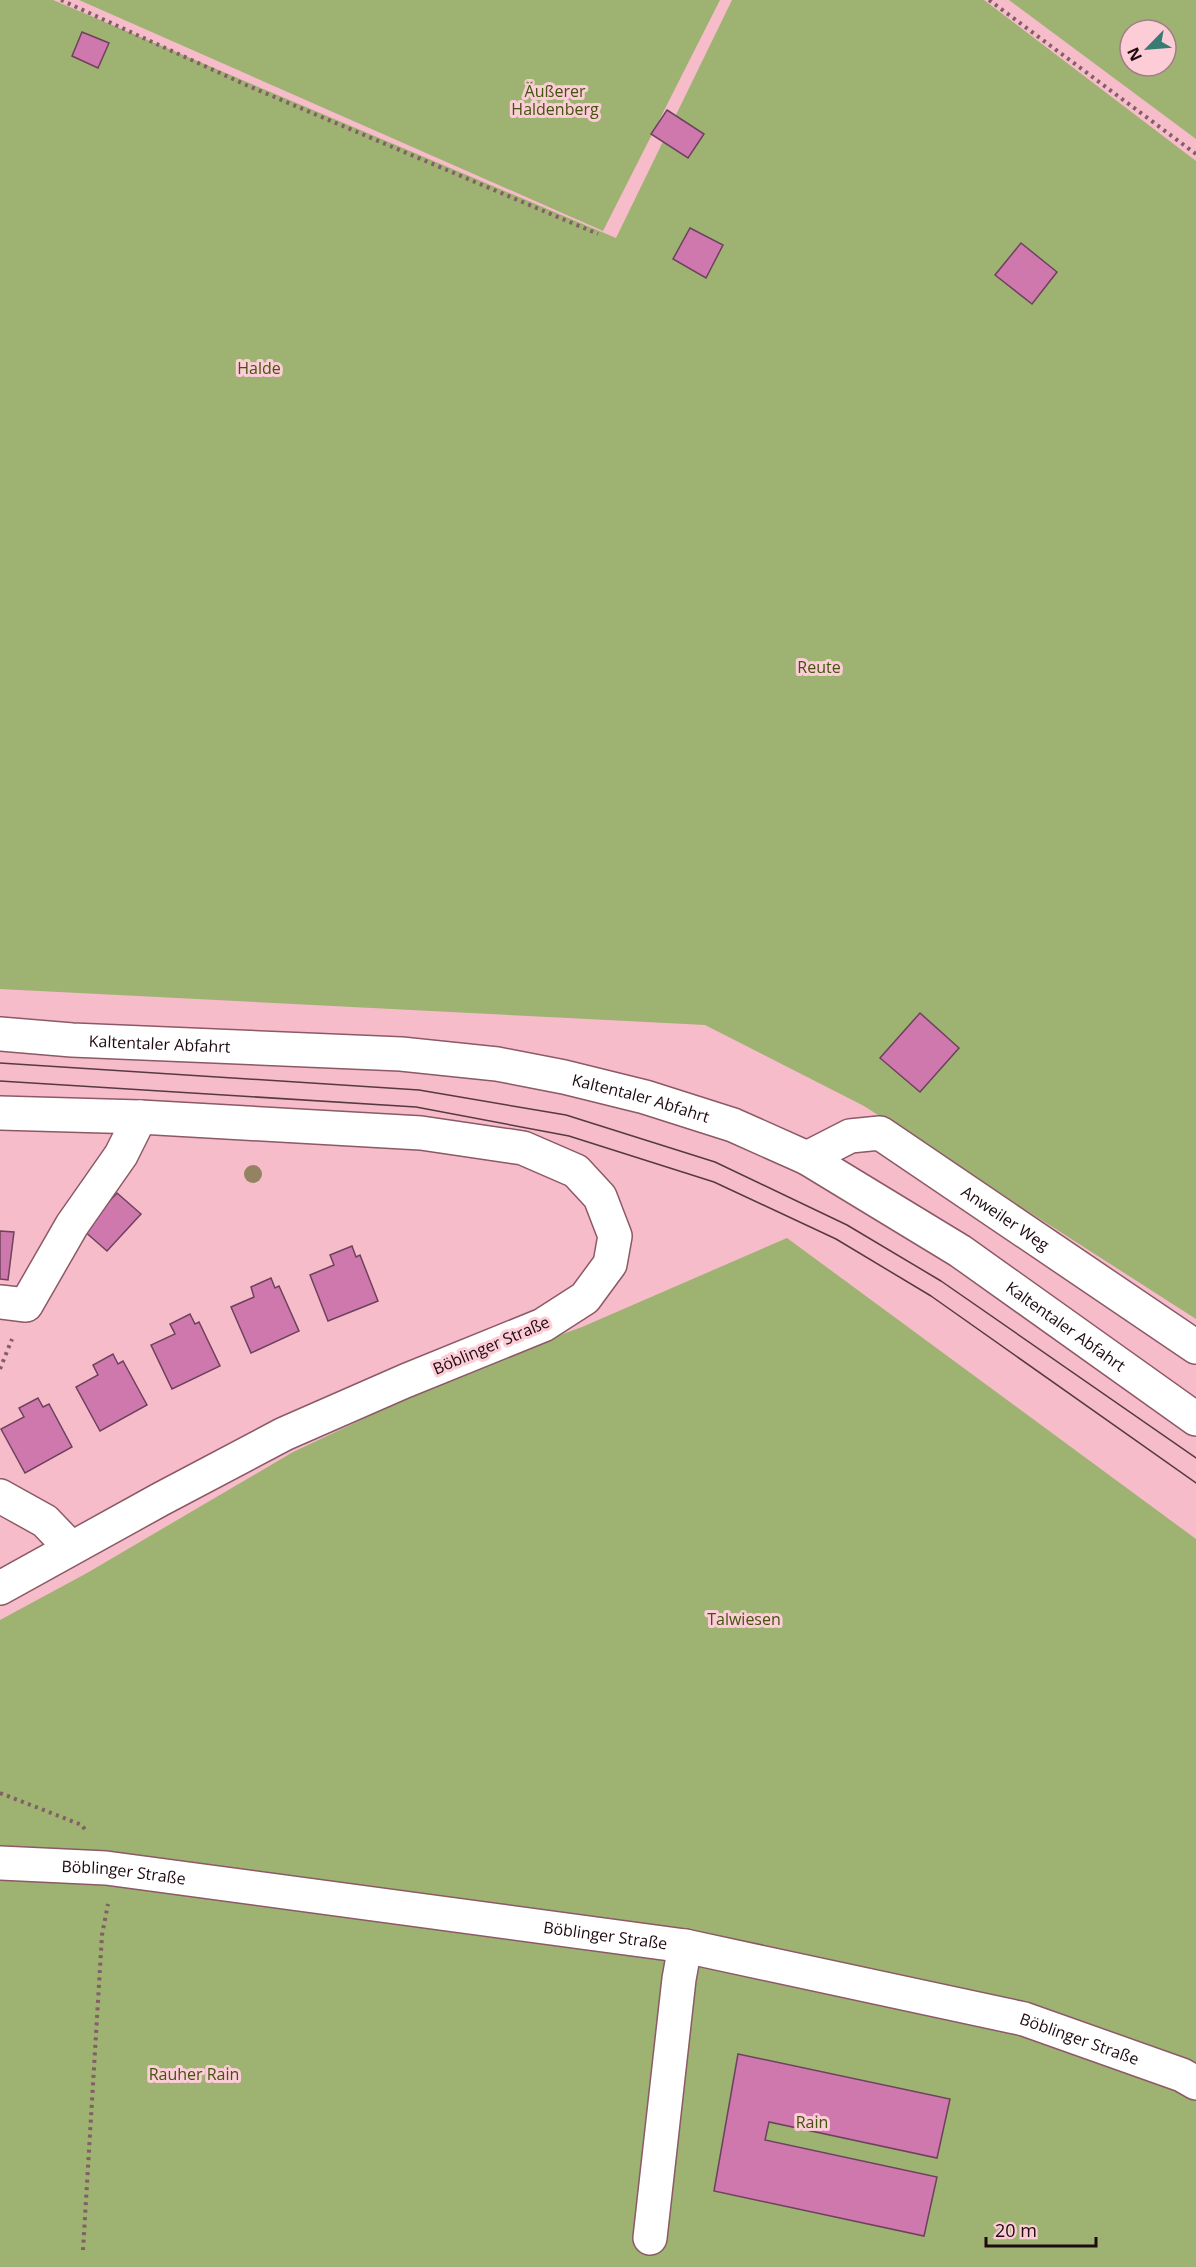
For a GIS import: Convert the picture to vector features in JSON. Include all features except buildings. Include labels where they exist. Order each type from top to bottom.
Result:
[{"type":"main road","name":"Kaltentaler Abfahrt","points":[[0,1034],[72,1040],[400,1054],[497,1064],[564,1077],[645,1097],[733,1125],[807,1158],[960,1251],[1196,1419]]},
{"type":"main road","name":"Böblinger Straße","points":[[0,1113],[421,1133],[523,1148],[576,1171],[600,1197],[615,1236],[610,1264],[585,1298],[543,1325],[405,1381],[284,1434],[0,1588]]},
{"type":"main road","points":[[0,1302],[26,1305],[72,1225],[121,1155],[140,1118]]},
{"type":"main road","name":"Anweiler Weg","points":[[807,1158],[850,1136],[880,1133],[1196,1347]]},
{"type":"main road","points":[[0,1496],[45,1521],[71,1548]]},
{"type":"main road","name":"Böblinger Straße","points":[[0,1863],[111,1868],[685,1946],[1024,2019],[1182,2075],[1196,2083]]},
{"type":"main road","points":[[650,2238],[679,1979],[685,1946]]},
{"type":"path","points":[[61,0],[246,85],[598,234]]},
{"type":"path","points":[[989,0],[1196,154]]},
{"type":"path","points":[[0,1793],[82,1825],[111,1868],[102,1935],[83,2250]]},
{"type":"green space","name":"Reute","points":[[0,0],[53,0],[616,238],[732,0],[984,0],[1196,161],[1196,1319],[864,1106],[705,1025],[0,989]]},
{"type":"green space","name":"Äußerer Haldenberg","points":[[79,0],[720,0],[603,231]]},
{"type":"green space","points":[[1009,0],[1196,0],[1196,139]]},
{"type":"green space","name":"Talwiesen","points":[[787,1238],[1196,1539],[1196,2267],[0,2267],[0,1620],[87,1573],[293,1452],[471,1368],[582,1327]]},
{"type":"tram line","points":[[0,1063],[419,1090],[566,1115],[715,1162],[847,1225],[941,1281],[1196,1458]]},
{"type":"tram line","points":[[0,1081],[416,1107],[569,1136],[714,1182],[836,1239],[931,1296],[1196,1483]]},
{"type":"park label","name":"Halde","points":[[259,368]]},
{"type":"park label","name":"Rauher Rain","points":[[194,2074]]},
{"type":"park label","name":"Rain","points":[[812,2122]]}]
